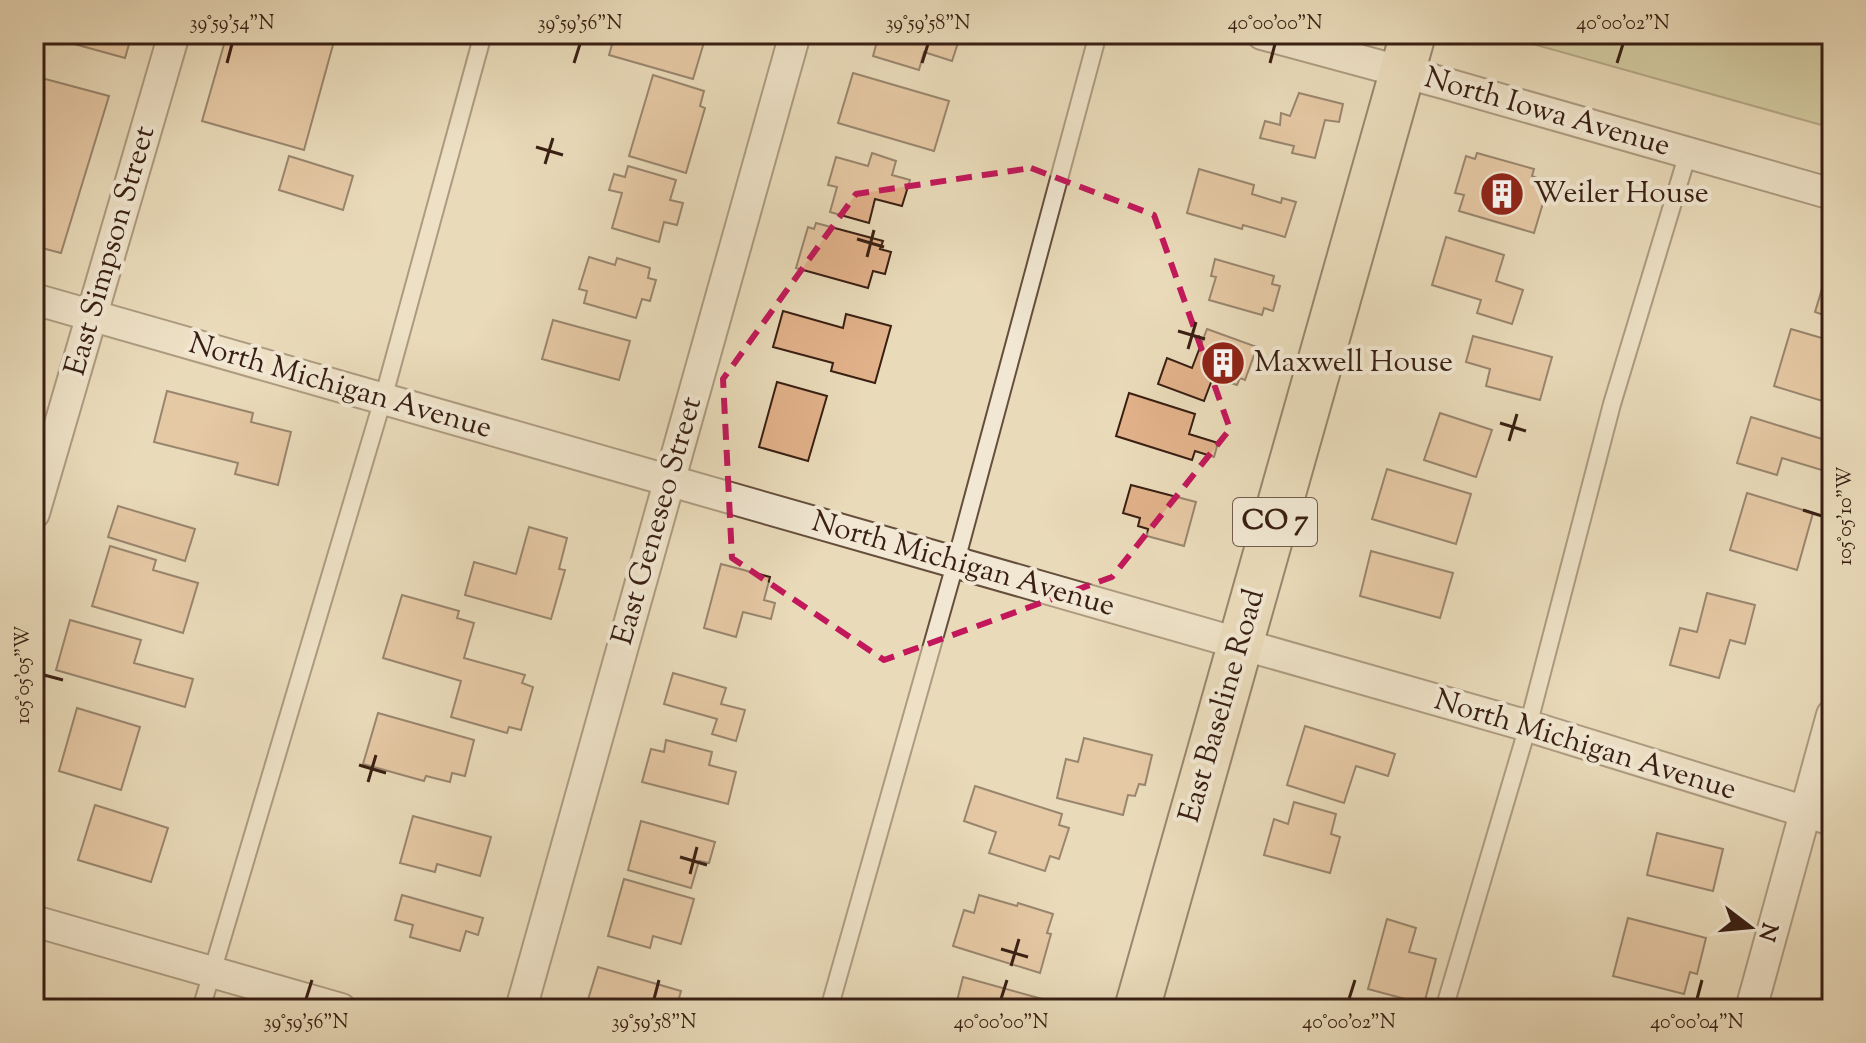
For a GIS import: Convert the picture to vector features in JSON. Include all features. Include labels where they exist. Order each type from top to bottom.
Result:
[{"type":"main road","name":"East Baseline Road","points":[[1137,1009],[1408,53]]},
{"type":"street","name":"East Simpson Street","points":[[34,513],[174,34]]},
{"type":"street","name":"East Geneseo Street","points":[[521,1009],[795,34]]},
{"type":"street","name":"North Iowa Avenue","points":[[1262,34],[1408,53],[1688,153],[1832,194]]},
{"type":"street","name":"North Michigan Avenue","points":[[34,299],[1528,726],[1818,816]]},
{"type":"street","points":[[1751,1009],[1818,816],[1832,715]]},
{"type":"street","points":[[34,921],[341,1009]]},
{"type":"lane","points":[[201,1009],[383,399],[483,34]]},
{"type":"lane","points":[[829,1009],[956,561],[1098,34]]},
{"type":"lane","points":[[1444,1009],[1528,726],[1612,404],[1688,153]]},
{"type":"highlighted area","points":[[1031,168],[1154,215],[1230,429],[1112,577],[884,660],[732,558],[723,379],[856,194]]},
{"type":"green space","points":[[1497,34],[1832,34],[1832,128]]},
{"type":"building","points":[[38,34],[132,34],[125,58]]},
{"type":"building","points":[[227,34],[336,34],[304,150],[202,121]]},
{"type":"building","points":[[615,34],[687,34],[705,39],[693,79],[609,55]]},
{"type":"building","points":[[864,34],[961,34],[952,61],[924,52],[919,70],[873,56],[878,38]]},
{"type":"building","points":[[853,73],[949,101],[934,151],[838,123]]},
{"type":"building","points":[[653,75],[704,91],[700,106],[705,108],[686,173],[629,156]]},
{"type":"building","points":[[34,76],[109,96],[61,253],[34,246]]},
{"type":"building","points":[[1299,93],[1343,104],[1339,122],[1325,120],[1315,158],[1292,153],[1294,146],[1260,138],[1265,121],[1280,125],[1281,113],[1290,116]]},
{"type":"building","points":[[872,153],[896,161],[892,175],[910,180],[902,206],[875,199],[869,223],[830,212],[837,187],[828,185],[836,157],[868,166]]},
{"type":"building","name":"Weiler House","points":[[1477,153],[1534,169],[1532,176],[1549,183],[1534,233],[1459,211],[1464,195],[1455,193],[1466,156],[1475,159]]},
{"type":"building","points":[[289,156],[353,176],[343,210],[279,190]]},
{"type":"building","points":[[628,166],[676,180],[670,200],[683,203],[677,225],[664,222],[659,242],[612,228],[622,193],[609,190],[614,174],[625,177]]},
{"type":"building","points":[[1199,169],[1254,185],[1252,194],[1281,203],[1282,198],[1296,202],[1285,237],[1243,225],[1242,229],[1187,213]]},
{"type":"building","points":[[816,223],[883,241],[880,249],[891,252],[885,274],[873,271],[868,288],[796,268],[808,227],[814,229]]},
{"type":"building","points":[[1446,237],[1504,255],[1496,281],[1523,290],[1512,324],[1477,313],[1481,300],[1432,285]]},
{"type":"building","points":[[589,257],[615,265],[617,258],[650,268],[648,278],[656,280],[650,301],[642,299],[636,318],[584,303],[587,291],[579,289]]},
{"type":"building","points":[[1215,259],[1274,276],[1272,284],[1280,286],[1273,311],[1264,308],[1262,315],[1209,300],[1216,277],[1211,276]]},
{"type":"building","points":[[1826,276],[1832,277],[1832,318],[1815,312]]},
{"type":"building","points":[[783,311],[843,328],[846,314],[891,326],[875,383],[831,371],[833,363],[773,347]]},
{"type":"building","points":[[553,320],[630,341],[619,380],[542,359]]},
{"type":"building","name":"Maxwell House","points":[[1207,329],[1257,347],[1245,380],[1240,378],[1237,385],[1213,377],[1204,401],[1158,384],[1167,358],[1192,368]]},
{"type":"building","points":[[1791,329],[1832,341],[1832,404],[1774,386]]},
{"type":"building","points":[[1473,336],[1552,357],[1540,400],[1486,386],[1490,369],[1466,362]]},
{"type":"building","points":[[777,382],[827,396],[808,461],[759,447]]},
{"type":"building","points":[[167,391],[253,413],[251,422],[291,432],[278,485],[235,474],[238,463],[154,442]]},
{"type":"building","points":[[1129,393],[1195,414],[1189,434],[1218,443],[1214,457],[1195,451],[1192,460],[1116,436]]},
{"type":"building","points":[[1440,413],[1492,430],[1476,477],[1424,460]]},
{"type":"building","points":[[1751,417],[1832,442],[1825,471],[1782,458],[1777,475],[1737,463]]},
{"type":"building","points":[[1387,469],[1471,494],[1456,544],[1372,519]]},
{"type":"building","points":[[1131,485],[1196,502],[1184,546],[1147,536],[1148,529],[1138,526],[1140,518],[1123,513]]},
{"type":"building","points":[[1747,493],[1813,513],[1797,570],[1730,550]]},
{"type":"building","points":[[118,506],[195,529],[185,561],[108,537]]},
{"type":"building","points":[[529,527],[567,538],[559,569],[565,570],[551,619],[465,595],[474,562],[516,574]]},
{"type":"building","points":[[110,546],[156,560],[153,570],[198,583],[183,633],[92,606]]},
{"type":"building","points":[[1371,551],[1453,573],[1440,618],[1360,596]]},
{"type":"building","points":[[721,564],[770,577],[764,600],[775,603],[771,619],[743,612],[736,637],[704,628]]},
{"type":"building","points":[[1707,593],[1755,605],[1745,644],[1730,640],[1719,678],[1670,665],[1680,628],[1697,632]]},
{"type":"building","points":[[402,595],[459,611],[457,618],[474,623],[464,658],[525,675],[522,683],[533,687],[521,730],[509,727],[507,733],[451,717],[461,681],[383,658]]},
{"type":"building","points":[[70,620],[141,640],[134,663],[193,679],[185,707],[56,670]]},
{"type":"building","points":[[673,673],[726,688],[721,704],[745,710],[736,741],[712,734],[717,719],[664,704]]},
{"type":"building","points":[[77,708],[140,727],[121,790],[59,771]]},
{"type":"building","points":[[378,713],[474,740],[465,776],[452,773],[450,782],[426,776],[424,781],[363,764]]},
{"type":"building","points":[[1305,726],[1395,754],[1388,776],[1356,766],[1344,803],[1287,785]]},
{"type":"building","points":[[1084,738],[1152,755],[1145,785],[1139,784],[1135,796],[1128,795],[1123,815],[1057,798],[1066,759],[1078,762]]},
{"type":"building","points":[[666,740],[712,752],[709,765],[736,772],[728,804],[642,782],[651,749],[664,752]]},
{"type":"building","points":[[975,786],[1062,814],[1059,825],[1069,828],[1059,859],[1050,856],[1045,871],[989,853],[996,832],[964,821]]},
{"type":"building","points":[[1294,802],[1336,814],[1331,834],[1340,837],[1330,873],[1264,855],[1274,819],[1288,824]]},
{"type":"building","points":[[95,805],[168,828],[151,882],[78,860]]},
{"type":"building","points":[[413,816],[491,837],[480,876],[437,864],[435,872],[400,863]]},
{"type":"building","points":[[641,821],[715,842],[709,863],[699,861],[691,888],[628,870]]},
{"type":"building","points":[[1657,833],[1723,849],[1713,891],[1647,875]]},
{"type":"building","points":[[624,879],[694,899],[681,944],[653,936],[650,948],[608,936]]},
{"type":"building","points":[[402,895],[483,918],[478,935],[466,931],[460,951],[410,937],[413,925],[395,920]]},
{"type":"building","points":[[979,895],[1053,914],[1040,973],[953,946],[964,910],[974,913]]},
{"type":"building","points":[[1628,918],[1706,938],[1697,974],[1690,972],[1684,994],[1613,976]]},
{"type":"building","points":[[1387,919],[1416,928],[1409,952],[1436,959],[1424,1004],[1368,989]]},
{"type":"building","points":[[598,967],[681,991],[676,1009],[596,1009],[586,1006]]},
{"type":"building","points":[[963,977],[1046,1000],[1044,1009],[955,1009]]},
{"type":"building","points":[[1576,1001],[1601,1009],[1573,1009]]},
{"type":"place","name":"Weiler House","points":[[1502,194]]},
{"type":"place","name":"Maxwell House","points":[[1223,363]]}]
